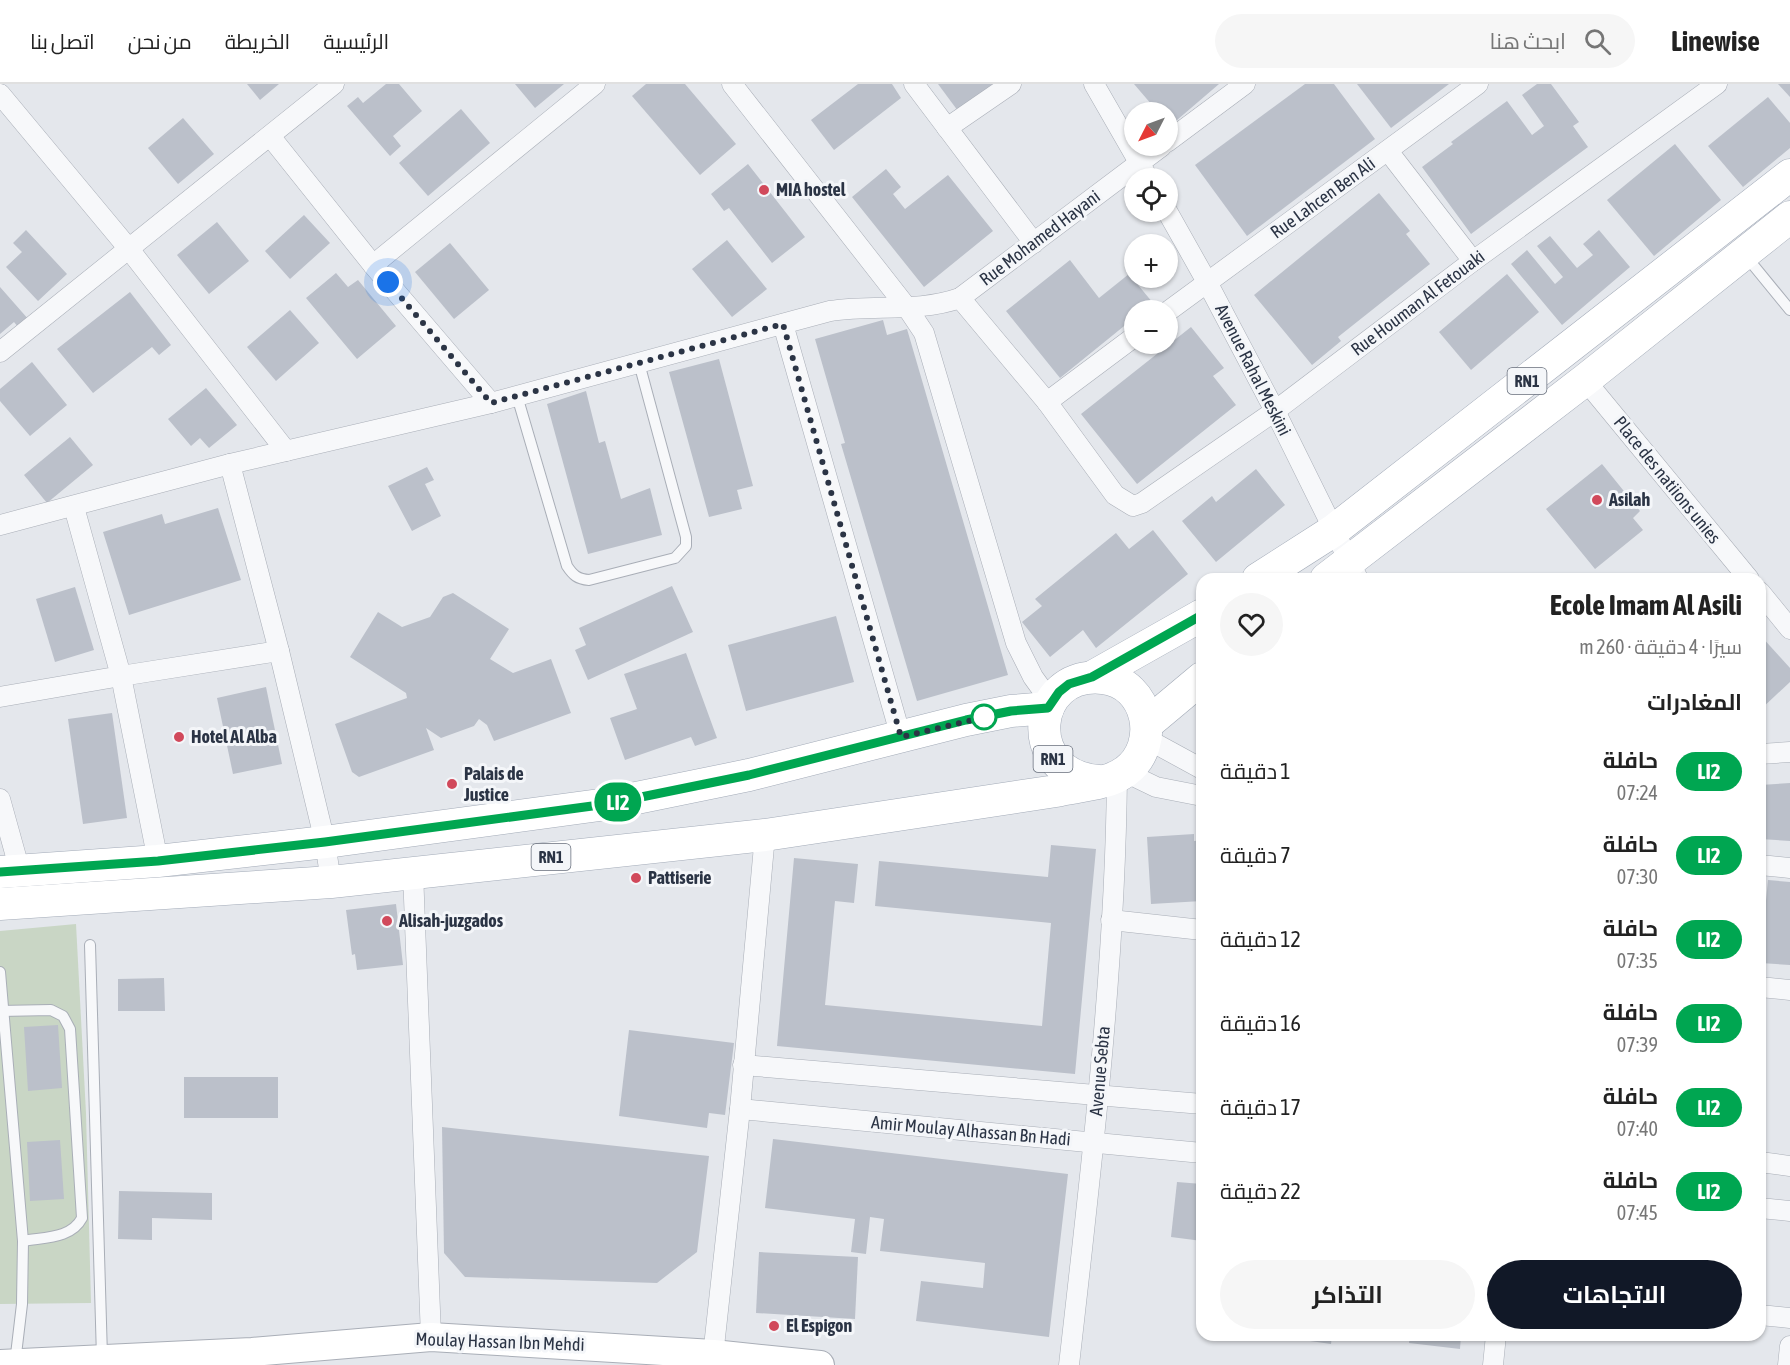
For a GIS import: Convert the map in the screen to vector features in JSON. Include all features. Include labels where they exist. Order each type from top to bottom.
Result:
[{"type":"main road","name":"RN1","points":[[1267,573],[1333,531],[1790,175]]},
{"type":"main road","name":"RN1","points":[[1344,573],[1790,217]]},
{"type":"main road","points":[[10,871],[158,861],[325,842],[607,804],[749,775],[1011,711],[1050,705],[1069,684],[1092,677],[1196,618]]},
{"type":"main road","points":[[1092,677],[1112,680],[1129,689],[1144,711],[1147,732]]},
{"type":"main road","points":[[1114,777],[1135,763],[1147,732],[1196,684]]},
{"type":"main road","name":"RN1","points":[[1050,705],[1044,722],[1044,738],[1049,752],[1070,774],[1084,780],[1114,777]]},
{"type":"main road","name":"RN1","points":[[0,904],[331,882],[765,835],[1016,799],[1114,777]]},
{"type":"street","points":[[0,352],[334,84]]},
{"type":"street","points":[[373,265],[596,84]]},
{"type":"street","points":[[732,84],[908,309],[924,333],[1016,643],[1050,705]]},
{"type":"street","points":[[914,84],[1034,243]]},
{"type":"street","points":[[947,128],[1011,84]]},
{"type":"street","points":[[1094,84],[1143,168]]},
{"type":"street","points":[[1178,134],[1245,84]]},
{"type":"street","name":"Rue Lahcen Ben Ali","points":[[1178,304],[1478,84]]},
{"type":"street","name":"Rue Houman Al Fetouaki","points":[[1047,402],[1115,495],[1133,506],[1142,503],[1275,411],[1705,87]]},
{"type":"street","points":[[0,94],[129,249],[286,451]]},
{"type":"street","points":[[270,136],[373,265],[491,403]]},
{"type":"street","points":[[1388,151],[1473,261]]},
{"type":"street","name":"Rue Mohamed Hayani","points":[[0,525],[230,464],[491,403],[850,308],[908,309],[942,304],[960,298],[1034,243],[1124,183]]},
{"type":"street","name":"Avenue Rahal Meskini","points":[[1173,222],[1275,411],[1333,531],[1344,573]]},
{"type":"street","points":[[960,298],[1047,402],[1124,344]]},
{"type":"street","points":[[783,324],[901,737]]},
{"type":"street","name":"Place des natiions unies","points":[[1585,380],[1744,573]]},
{"type":"street","points":[[230,464],[279,651],[325,842],[331,882]]},
{"type":"street","points":[[74,507],[121,676],[158,861]]},
{"type":"street","points":[[1766,599],[1790,629]]},
{"type":"street","points":[[0,697],[279,651]]},
{"type":"street","points":[[1147,732],[1196,765]]},
{"type":"street","points":[[1766,754],[1790,752]]},
{"type":"street","points":[[1114,777],[1196,795]]},
{"type":"street","name":"Avenue Sebta","points":[[1070,1365],[1094,1142],[1116,868],[1114,777]]},
{"type":"street","points":[[0,799],[10,871]]},
{"type":"street","points":[[712,1360],[740,1109],[765,835]]},
{"type":"street","points":[[1766,866],[1790,868]]},
{"type":"street","points":[[413,872],[431,1336]]},
{"type":"street","points":[[1111,920],[1196,929]]},
{"type":"street","points":[[1766,988],[1790,990]]},
{"type":"street","points":[[743,1065],[1196,1103]]},
{"type":"street","name":"Amir Moulay Alhassan Bn Hadi","points":[[740,1109],[1196,1152]]},
{"type":"street","points":[[1766,1163],[1790,1166]]},
{"type":"street","points":[[1766,1209],[1790,1211]]},
{"type":"street","points":[[1766,1316],[1790,1318]]},
{"type":"street","name":"Moulay Hassan Ibn Mehdi","points":[[8,1363],[252,1358],[431,1336],[712,1360],[820,1365]]},
{"type":"street","points":[[1493,1365],[1495,1341]]},
{"type":"street","points":[[1788,1365],[1790,1346]]},
{"type":"lane","points":[[1744,253],[1790,310]]},
{"type":"lane","points":[[517,396],[567,566],[572,574],[589,580],[675,558],[686,546],[686,537],[639,363]]},
{"type":"lane","points":[[90,945],[102,1360]]},
{"type":"lane","points":[[0,972],[23,1240],[22,1304],[8,1363]]},
{"type":"lane","points":[[2,1011],[51,1010],[63,1016],[70,1029],[82,1218],[77,1227],[68,1233],[23,1240]]},
{"type":"green space","points":[[76,924],[86,1113],[91,1303],[0,1304],[0,931]]},
{"type":"building","points":[[247,84],[279,84],[260,100]]},
{"type":"building","points":[[386,84],[399,84],[422,111],[393,136],[401,146],[390,156],[347,106],[358,97],[363,103]]},
{"type":"building","points":[[515,84],[564,84],[535,108]]},
{"type":"building","points":[[646,84],[685,84],[736,144],[700,175],[632,96]]},
{"type":"building","points":[[858,84],[892,84],[901,98],[834,150],[811,120]]},
{"type":"building","points":[[938,84],[994,84],[958,111]]},
{"type":"building","points":[[1134,84],[1219,84],[1178,119],[1178,102],[1149,102]]},
{"type":"building","points":[[1305,84],[1334,84],[1375,139],[1247,236],[1195,165]]},
{"type":"building","points":[[1357,84],[1449,84],[1391,128]]},
{"type":"building","points":[[1537,84],[1551,84],[1579,122],[1573,126],[1588,147],[1471,234],[1422,167],[1453,144],[1451,142],[1507,101],[1532,135],[1544,126],[1522,95]]},
{"type":"building","points":[[1778,84],[1790,84],[1790,97]]},
{"type":"building","points":[[1768,97],[1790,123],[1790,148],[1743,187],[1708,146]]},
{"type":"building","points":[[461,109],[490,143],[428,196],[399,163]]},
{"type":"building","points":[[183,118],[214,154],[178,184],[148,148]]},
{"type":"building","points":[[1675,144],[1721,200],[1654,256],[1607,200]]},
{"type":"building","points":[[748,164],[805,237],[772,263],[729,208],[724,211],[711,194]]},
{"type":"building","points":[[886,169],[901,187],[893,194],[905,209],[948,175],[993,231],[924,287],[852,197]]},
{"type":"building","points":[[1379,193],[1410,231],[1406,234],[1430,264],[1338,337],[1341,341],[1312,365],[1254,295]]},
{"type":"building","points":[[304,215],[330,243],[290,279],[265,251]]},
{"type":"building","points":[[217,222],[249,261],[209,294],[177,255]]},
{"type":"building","points":[[26,230],[67,274],[38,301],[6,267],[22,252],[13,243]]},
{"type":"building","points":[[1599,230],[1630,267],[1562,325],[1511,264],[1527,250],[1555,284],[1563,277],[1537,246],[1550,236],[1577,268],[1593,255],[1583,244]]},
{"type":"building","points":[[727,240],[767,289],[732,317],[692,269]]},
{"type":"building","points":[[450,243],[489,290],[454,319],[415,272]]},
{"type":"building","points":[[1070,260],[1099,298],[1124,278],[1124,288],[1141,288],[1151,300],[1124,300],[1124,326],[1060,378],[1006,311]]},
{"type":"building","points":[[336,273],[348,287],[358,280],[396,326],[357,359],[306,298]]},
{"type":"building","points":[[1507,274],[1539,312],[1471,370],[1439,332]]},
{"type":"building","points":[[0,287],[29,320],[19,328],[14,322],[0,334]]},
{"type":"building","points":[[130,292],[171,345],[159,355],[152,347],[93,393],[57,349]]},
{"type":"building","points":[[290,310],[319,343],[276,381],[247,347]]},
{"type":"building","points":[[883,320],[887,335],[907,329],[1008,675],[917,701],[841,444],[845,443],[815,339]]},
{"type":"building","points":[[1191,327],[1224,368],[1213,376],[1236,405],[1137,484],[1081,414],[1157,354],[1178,354],[1178,337]]},
{"type":"building","points":[[719,359],[753,486],[737,490],[742,509],[709,517],[669,372]]},
{"type":"building","points":[[32,362],[67,405],[30,436],[0,401],[0,389]]},
{"type":"building","points":[[206,388],[237,425],[209,448],[200,438],[191,446],[168,419]]},
{"type":"building","points":[[586,391],[599,443],[605,441],[621,499],[650,488],[662,535],[588,554],[547,404]]},
{"type":"building","points":[[70,437],[93,465],[47,503],[24,475]]},
{"type":"building","points":[[1602,464],[1640,511],[1633,518],[1643,530],[1595,569],[1546,509]]},
{"type":"building","points":[[427,467],[434,480],[425,484],[441,516],[412,531],[388,486]]},
{"type":"building","points":[[1256,469],[1285,505],[1216,562],[1182,521],[1212,496],[1216,502]]},
{"type":"building","points":[[218,508],[241,580],[129,615],[103,532],[162,514],[165,524]]},
{"type":"building","points":[[1153,530],[1188,574],[1096,648],[1083,630],[1050,657],[1022,622],[1042,606],[1035,599],[1116,533],[1129,549]]},
{"type":"building","points":[[672,586],[693,632],[588,680],[575,650],[586,645],[579,628]]},
{"type":"building","points":[[75,587],[94,650],[55,662],[36,599]]},
{"type":"building","points":[[453,593],[509,629],[490,659],[513,673],[551,659],[571,713],[494,741],[487,725],[479,719],[474,726],[441,738],[426,728],[434,750],[359,777],[352,772],[335,724],[407,698],[406,693],[350,657],[378,612],[402,627],[430,617],[443,597]]},
{"type":"building","points":[[836,616],[854,682],[746,711],[728,645]]},
{"type":"building","points":[[1766,642],[1790,668],[1790,682],[1766,704]]},
{"type":"building","points":[[686,653],[717,738],[695,746],[691,737],[625,760],[610,718],[637,709],[624,674]]},
{"type":"building","points":[[266,687],[282,764],[233,774],[217,698]]},
{"type":"building","points":[[112,713],[127,818],[83,824],[68,719]]},
{"type":"building","points":[[1790,783],[1790,841],[1766,839],[1766,785]]},
{"type":"building","points":[[1194,834],[1196,901],[1151,904],[1147,837]]},
{"type":"building","points":[[1051,845],[1096,849],[1075,1074],[777,1046],[794,858],[858,864],[854,903],[835,901],[825,1005],[1042,1026],[1051,923],[875,906],[879,861],[1048,877]]},
{"type":"building","points":[[1768,880],[1790,882],[1790,965],[1766,963]]},
{"type":"building","points":[[396,904],[403,965],[357,970],[355,954],[352,955],[346,910]]},
{"type":"building","points":[[164,978],[165,1011],[118,1011],[118,979]]},
{"type":"building","points":[[58,1025],[62,1088],[28,1091],[24,1027]]},
{"type":"building","points":[[629,1030],[734,1043],[725,1115],[709,1113],[707,1128],[619,1116]]},
{"type":"building","points":[[184,1077],[278,1077],[278,1118],[184,1118]]},
{"type":"building","points":[[442,1127],[709,1156],[697,1252],[657,1283],[465,1277],[444,1253]]},
{"type":"building","points":[[773,1139],[1068,1174],[1049,1337],[916,1321],[921,1281],[983,1288],[985,1263],[880,1251],[884,1219],[870,1217],[866,1254],[851,1252],[855,1219],[765,1208]]},
{"type":"building","points":[[60,1140],[64,1199],[30,1201],[27,1142]]},
{"type":"building","points":[[1177,1182],[1196,1184],[1196,1240],[1171,1237]]},
{"type":"building","points":[[119,1191],[212,1193],[212,1220],[152,1218],[152,1240],[118,1239]]},
{"type":"building","points":[[759,1252],[858,1257],[855,1319],[756,1313]]},
{"type":"building","points":[[1310,1341],[1331,1341],[1331,1344]]},
{"type":"building","points":[[1409,1341],[1461,1341],[1460,1349],[1409,1343]]},
{"type":"bus line","name":"LI2","points":[[0,872],[158,861],[325,842],[607,804],[749,775],[966,720],[1011,711],[1048,708],[1059,692],[1069,684],[1092,677],[1196,619]]},
{"type":"place","name":"MIA hostel","points":[[764,190]]},
{"type":"place","name":"Asilah","points":[[1597,500]]},
{"type":"place","name":"Hotel Al Alba","points":[[179,737]]},
{"type":"place","name":"Palais de Justice","points":[[452,784]]},
{"type":"place","name":"Pattiserie","points":[[636,878]]},
{"type":"place","name":"Alisah-juzgados","points":[[387,921]]},
{"type":"place","name":"El Espigon","points":[[774,1326]]},
{"type":"route","points":[[388,282],[491,403],[783,324],[901,737],[989,716],[984,717]]}]
